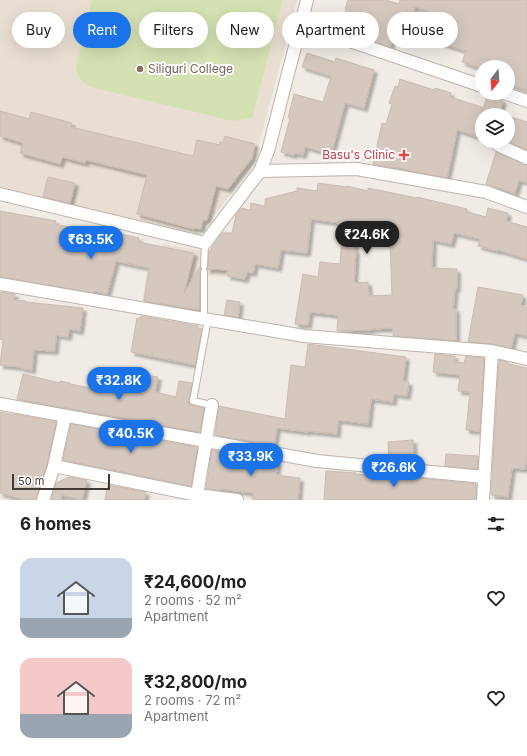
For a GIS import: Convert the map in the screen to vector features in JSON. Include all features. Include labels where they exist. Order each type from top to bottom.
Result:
[{"type":"street","points":[[304,12],[307,0]]},
{"type":"street","points":[[0,194],[205,243],[260,171],[268,151],[294,48]]},
{"type":"street","points":[[370,48],[475,84]]},
{"type":"street","points":[[515,97],[527,101]]},
{"type":"street","points":[[505,148],[527,158]]},
{"type":"street","points":[[260,171],[357,169],[486,192],[527,207]]},
{"type":"street","points":[[0,284],[304,336],[492,351],[527,359]]},
{"type":"street","points":[[483,500],[492,351]]},
{"type":"street","points":[[0,404],[317,462],[484,476]]},
{"type":"street","points":[[196,495],[212,405]]},
{"type":"street","points":[[43,500],[54,466],[65,416]]},
{"type":"street","points":[[54,466],[196,495],[237,500]]},
{"type":"lane","points":[[205,243],[204,269],[206,319],[193,401],[212,405]]},
{"type":"shaded area","name":"Siliguri College","points":[[0,0],[297,0],[294,12],[282,12],[282,48],[284,48],[254,163],[199,236],[0,189]]},
{"type":"shaded area","points":[[220,231],[231,232],[226,277],[207,275],[208,251]]},
{"type":"shaded area","points":[[163,244],[203,251],[201,314],[142,303],[148,267],[158,269]]},
{"type":"green space","points":[[92,0],[283,0],[274,34],[274,12],[216,12],[216,48],[270,48],[252,118],[233,121],[91,87],[86,84],[80,78],[76,69],[81,48],[131,48],[131,12],[89,12]]},
{"type":"building","points":[[348,0],[386,0],[399,4],[400,0],[527,0],[527,90],[515,86],[515,60],[475,60],[475,66],[462,62],[466,51],[456,48],[458,48],[458,12],[430,12],[415,7],[413,12],[387,12],[387,46],[379,43],[379,12],[345,12]]},
{"type":"building","points":[[307,53],[335,62],[336,58],[374,70],[364,108],[345,103],[331,154],[305,147],[303,155],[295,153],[294,155],[281,152],[290,118],[288,118],[294,94],[323,102],[331,76],[302,67]]},
{"type":"building","points":[[400,79],[434,90],[435,88],[451,93],[450,97],[482,107],[475,108],[475,136],[457,130],[447,178],[373,164],[382,123],[386,124],[392,104],[389,103],[395,86],[398,87]]},
{"type":"building","points":[[486,100],[503,101],[500,108],[483,108]]},
{"type":"building","points":[[0,111],[29,119],[31,112],[72,123],[71,127],[193,156],[197,140],[220,145],[220,142],[223,143],[225,136],[255,144],[252,158],[228,189],[216,186],[207,220],[203,220],[201,229],[194,229],[137,214],[147,175],[86,160],[85,163],[62,157],[60,164],[20,153],[23,143],[0,136]]},
{"type":"building","points":[[515,118],[527,122],[527,150],[515,145]]},
{"type":"building","points":[[496,152],[527,165],[527,183],[519,180],[515,193],[486,184]]},
{"type":"building","points":[[48,177],[75,183],[70,203],[43,197]]},
{"type":"building","points":[[318,183],[347,186],[368,191],[368,188],[417,197],[467,209],[467,212],[486,217],[488,208],[508,213],[506,221],[527,227],[527,259],[498,250],[478,246],[480,239],[454,233],[451,244],[433,240],[432,268],[457,269],[457,288],[455,288],[453,309],[456,309],[456,341],[436,338],[393,336],[393,328],[337,331],[338,315],[310,312],[308,325],[295,324],[303,274],[318,277],[320,262],[340,264],[342,237],[337,236],[339,223],[311,219],[307,253],[281,250],[278,268],[255,264],[253,273],[247,272],[245,279],[227,276],[228,270],[207,269],[209,252],[222,233],[232,233],[236,215],[241,208],[250,210],[251,203],[265,206],[265,199],[297,191],[297,188],[317,191]],"holes":[[[360,221],[387,226],[384,243],[390,244],[392,295],[369,296],[368,282],[354,283],[356,250],[354,250]]]},
{"type":"building","points":[[0,211],[56,221],[55,224],[83,230],[84,228],[99,232],[100,228],[139,238],[138,242],[194,253],[184,293],[200,267],[199,310],[144,301],[149,268],[116,261],[107,294],[0,277]]},
{"type":"building","points":[[478,287],[523,295],[521,305],[527,307],[527,336],[515,333],[511,348],[493,344],[468,342]]},
{"type":"building","points":[[0,292],[15,294],[14,300],[83,308],[80,331],[69,329],[68,337],[56,335],[55,351],[34,350],[32,370],[21,367],[0,365],[3,340],[0,339]]},
{"type":"building","points":[[227,300],[240,302],[238,317],[224,315]]},
{"type":"building","points":[[141,316],[198,326],[198,328],[202,329],[195,365],[131,352],[137,318],[140,318]]},
{"type":"building","points":[[308,344],[406,357],[403,381],[409,382],[407,396],[394,394],[393,402],[371,399],[368,424],[338,420],[337,434],[277,428],[274,446],[215,435],[219,406],[285,419],[291,365],[305,367]]},
{"type":"building","points":[[435,354],[455,356],[455,362],[464,363],[466,356],[484,358],[480,431],[466,430],[470,392],[458,391],[460,375],[433,372]]},
{"type":"building","points":[[499,360],[508,362],[508,364],[527,368],[527,453],[525,469],[512,468],[508,497],[491,495]]},
{"type":"building","points":[[23,374],[121,395],[121,391],[134,393],[137,374],[158,377],[155,392],[176,397],[179,381],[192,383],[189,403],[204,408],[200,432],[17,399]]},
{"type":"building","points":[[0,412],[56,422],[47,464],[36,500],[25,500],[0,493]]},
{"type":"building","points":[[71,424],[197,447],[191,486],[63,460]]},
{"type":"building","points":[[413,440],[414,463],[389,460],[388,442]]},
{"type":"building","points":[[212,450],[278,462],[276,475],[300,478],[298,500],[252,499],[253,493],[221,489],[206,489]]},
{"type":"building","points":[[446,454],[478,456],[477,469],[445,466]]},
{"type":"building","points":[[326,471],[378,476],[390,475],[476,484],[476,500],[324,500]]},
{"type":"building","points":[[69,477],[87,480],[82,500],[62,495],[61,500],[51,500],[56,483]]},
{"type":"building","points":[[108,485],[146,492],[144,500],[105,500]]},
{"type":"place","name":"Siliguri College","points":[[140,69]]},
{"type":"place","name":"Basu's Clinic","points":[[404,155]]}]
